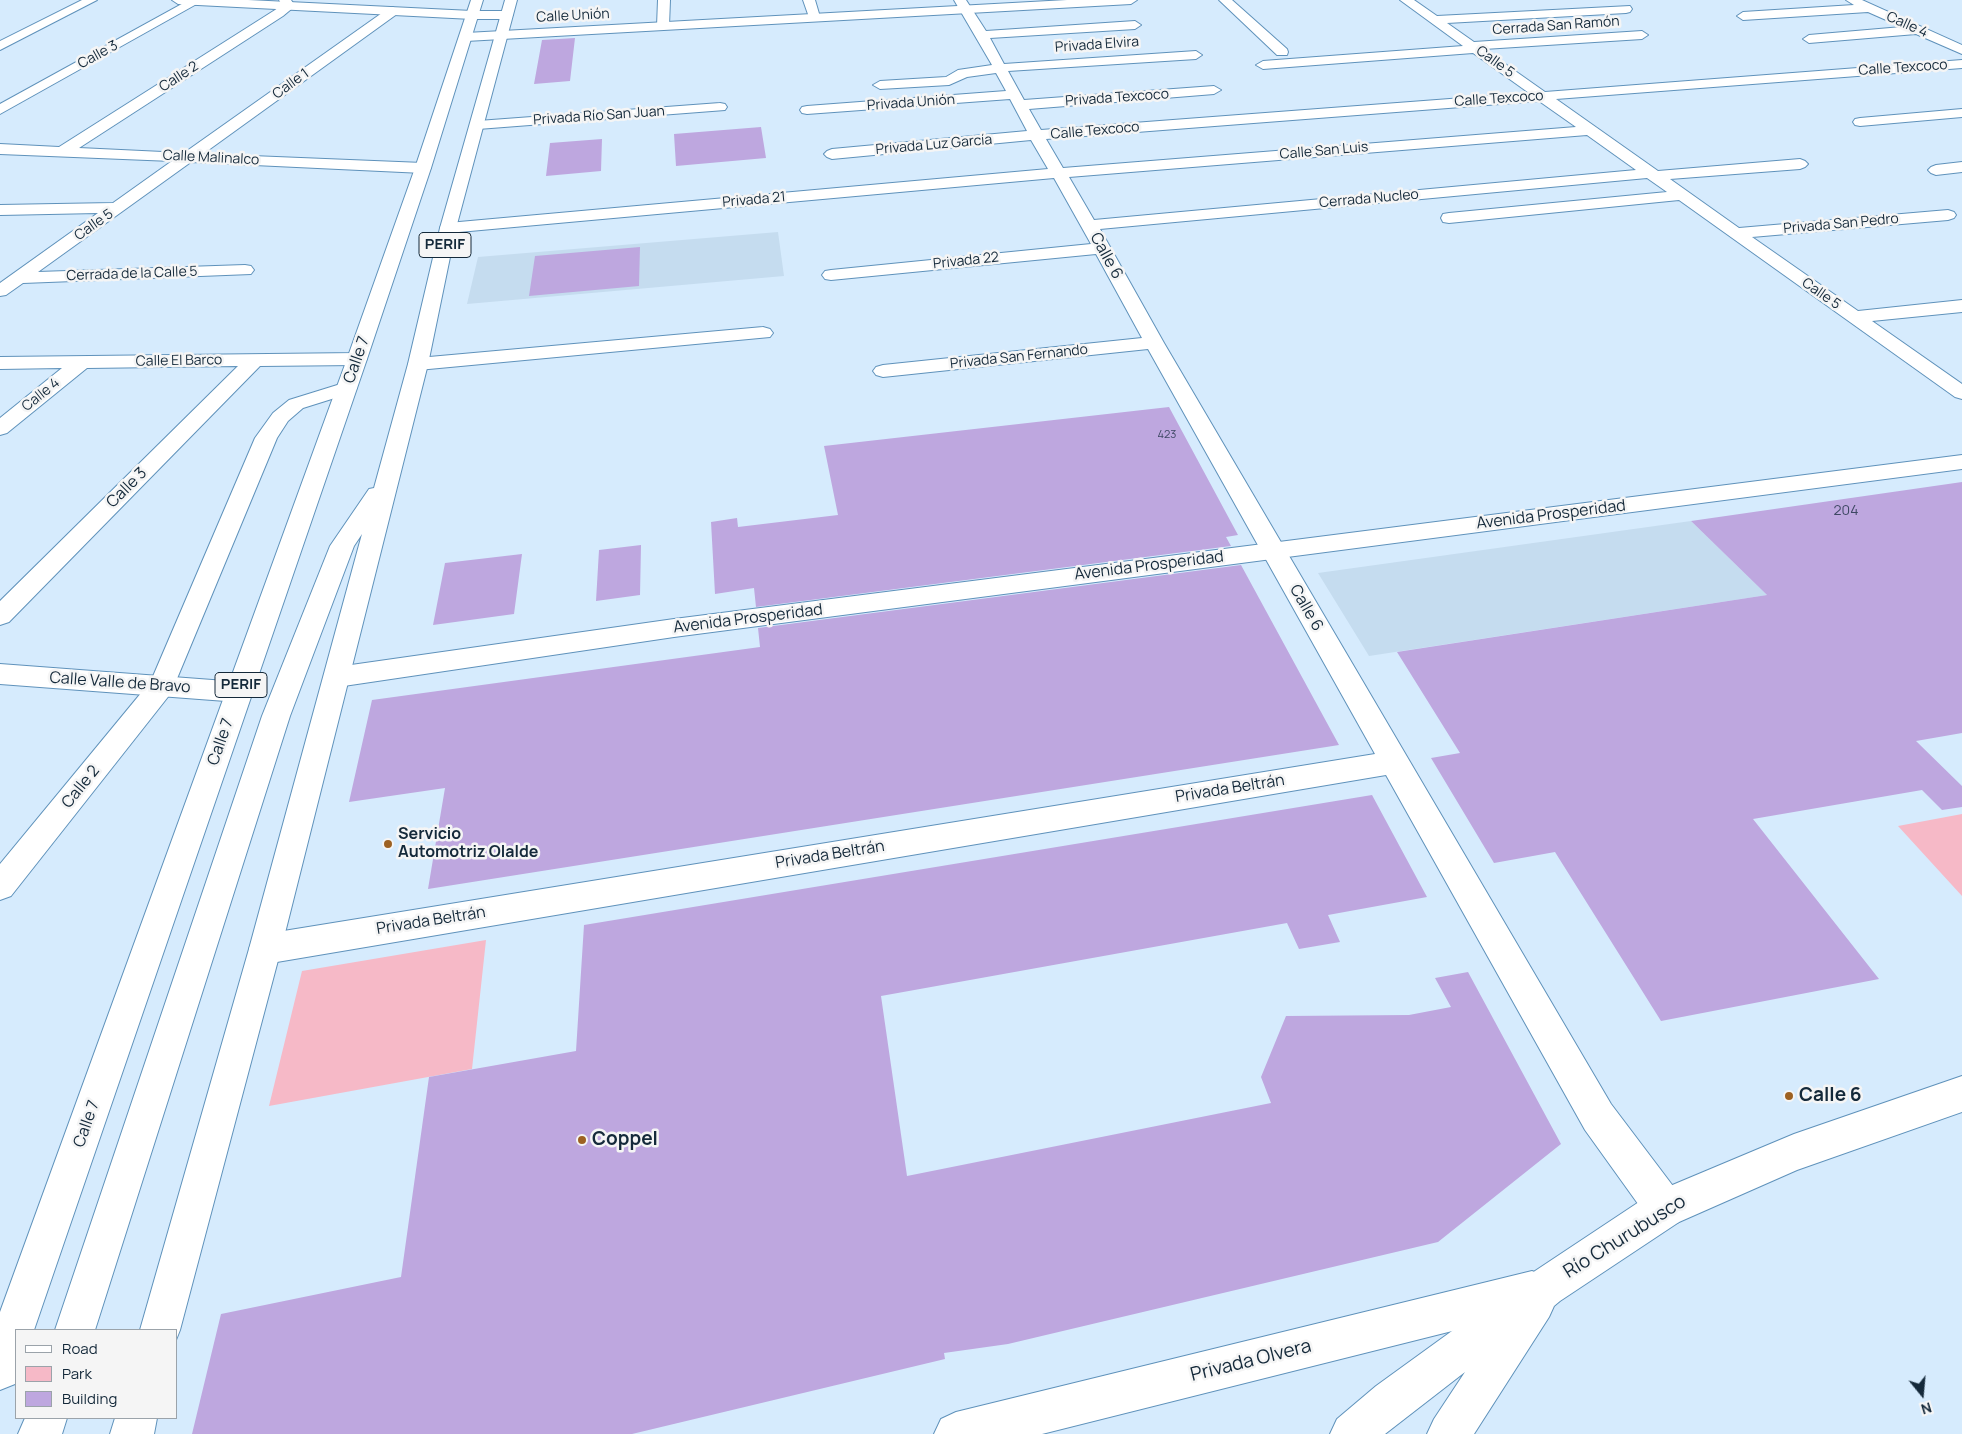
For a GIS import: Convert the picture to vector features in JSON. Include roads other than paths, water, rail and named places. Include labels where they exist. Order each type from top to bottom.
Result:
[{"type":"street","points":[[0,46],[91,0]]},
{"type":"street","points":[[179,0],[287,3],[472,17],[509,7]]},
{"type":"street","points":[[664,0],[664,26]]},
{"type":"street","points":[[810,0],[814,16]]},
{"type":"street","name":"Calle Unión","points":[[472,17],[501,34],[664,26],[963,4],[1131,0]]},
{"type":"street","points":[[1225,0],[1282,52]]},
{"type":"street","name":"Calle 5","points":[[1406,0],[1454,33],[1474,42],[1542,96],[1651,175],[1962,393]]},
{"type":"street","name":"Calle 4","points":[[1851,0],[1962,50]]},
{"type":"street","name":"Calle 3","points":[[0,110],[196,1]]},
{"type":"street","name":"Calle 2","points":[[62,152],[287,3]]},
{"type":"street","name":"Calle 6","points":[[963,4],[1154,343],[1598,1117],[1665,1208]]},
{"type":"street","name":"PERIF","points":[[160,1329],[266,949],[418,364],[448,228],[478,125],[509,7]]},
{"type":"street","points":[[1744,16],[1868,8]]},
{"type":"street","points":[[1436,20],[1626,9]]},
{"type":"street","name":"Calle 1","points":[[188,157],[393,11]]},
{"type":"street","name":"Calle 7","points":[[0,1368],[347,388],[423,168],[472,17]]},
{"type":"street","points":[[982,35],[1135,25]]},
{"type":"street","points":[[1809,39],[1917,30]]},
{"type":"street","name":"Cerrada San Ramón","points":[[1263,65],[1474,42],[1642,35]]},
{"type":"street","name":"Privada Elvira","points":[[880,85],[949,81],[963,73],[1000,68],[1196,55]]},
{"type":"street","name":"Calle Texcoco","points":[[1036,135],[1962,64]]},
{"type":"street","name":"Privada Texcoco","points":[[1017,100],[1214,90]]},
{"type":"street","name":"Privada Unión","points":[[807,110],[1017,100]]},
{"type":"street","name":"Privada Río San Juan","points":[[478,125],[720,107]]},
{"type":"street","points":[[1860,122],[1962,112]]},
{"type":"street","name":"Calle San Luis","points":[[1059,172],[1590,130]]},
{"type":"street","name":"Privada Luz García","points":[[832,154],[1036,135]]},
{"type":"street","name":"Calle Malinalco","points":[[0,149],[423,168]]},
{"type":"street","name":"Calle 5","points":[[0,291],[188,157]]},
{"type":"street","name":"Cerrada Nucleo","points":[[1089,225],[1651,175],[1800,164]]},
{"type":"street","points":[[1936,170],[1962,167]]},
{"type":"street","name":"Privada 21","points":[[448,228],[1059,172]]},
{"type":"street","points":[[1449,218],[1681,195]]},
{"type":"street","points":[[0,210],[118,208]]},
{"type":"street","name":"Privada San Pedro","points":[[1735,233],[1948,215]]},
{"type":"street","name":"Privada 22","points":[[831,275],[1101,248]]},
{"type":"street","name":"Cerrada de la Calle 5","points":[[18,278],[245,270]]},
{"type":"street","points":[[1854,317],[1962,306]]},
{"type":"street","points":[[418,364],[763,333]]},
{"type":"street","name":"Privada San Fernando","points":[[883,371],[1154,343]]},
{"type":"street","name":"Calle El Barco","points":[[0,364],[357,359]]},
{"type":"street","name":"Calle 3","points":[[0,616],[255,360]]},
{"type":"street","name":"Calle 4","points":[[0,429],[82,362]]},
{"type":"street","name":"Calle 2","points":[[0,887],[162,686],[266,438],[280,416],[296,404],[347,388]]},
{"type":"street","name":"Avenida Prosperidad","points":[[337,676],[674,628],[1962,462]]},
{"type":"street","points":[[75,1329],[276,716],[342,546],[389,476]]},
{"type":"street","name":"Calle Valle de Bravo","points":[[0,674],[239,692]]},
{"type":"street","name":"Privada Beltrán","points":[[266,949],[1395,762]]},
{"type":"street","name":"Río Churubusco","points":[[1352,1434],[1391,1400],[1546,1287],[1665,1208],[1794,1154],[1962,1094]]},
{"type":"street","points":[[1449,1434],[1546,1287]]},
{"type":"street","name":"Privada Olvera","points":[[956,1434],[1546,1287]]},
{"type":"street","points":[[40,1434],[46,1419]]},
{"type":"street","points":[[132,1434],[136,1419]]},
{"type":"place","name":"Servicio Automotriz Olalde","points":[[388,844]]},
{"type":"place","name":"Calle 6","points":[[1789,1096]]},
{"type":"place","name":"Coppel","points":[[582,1140]]}]
